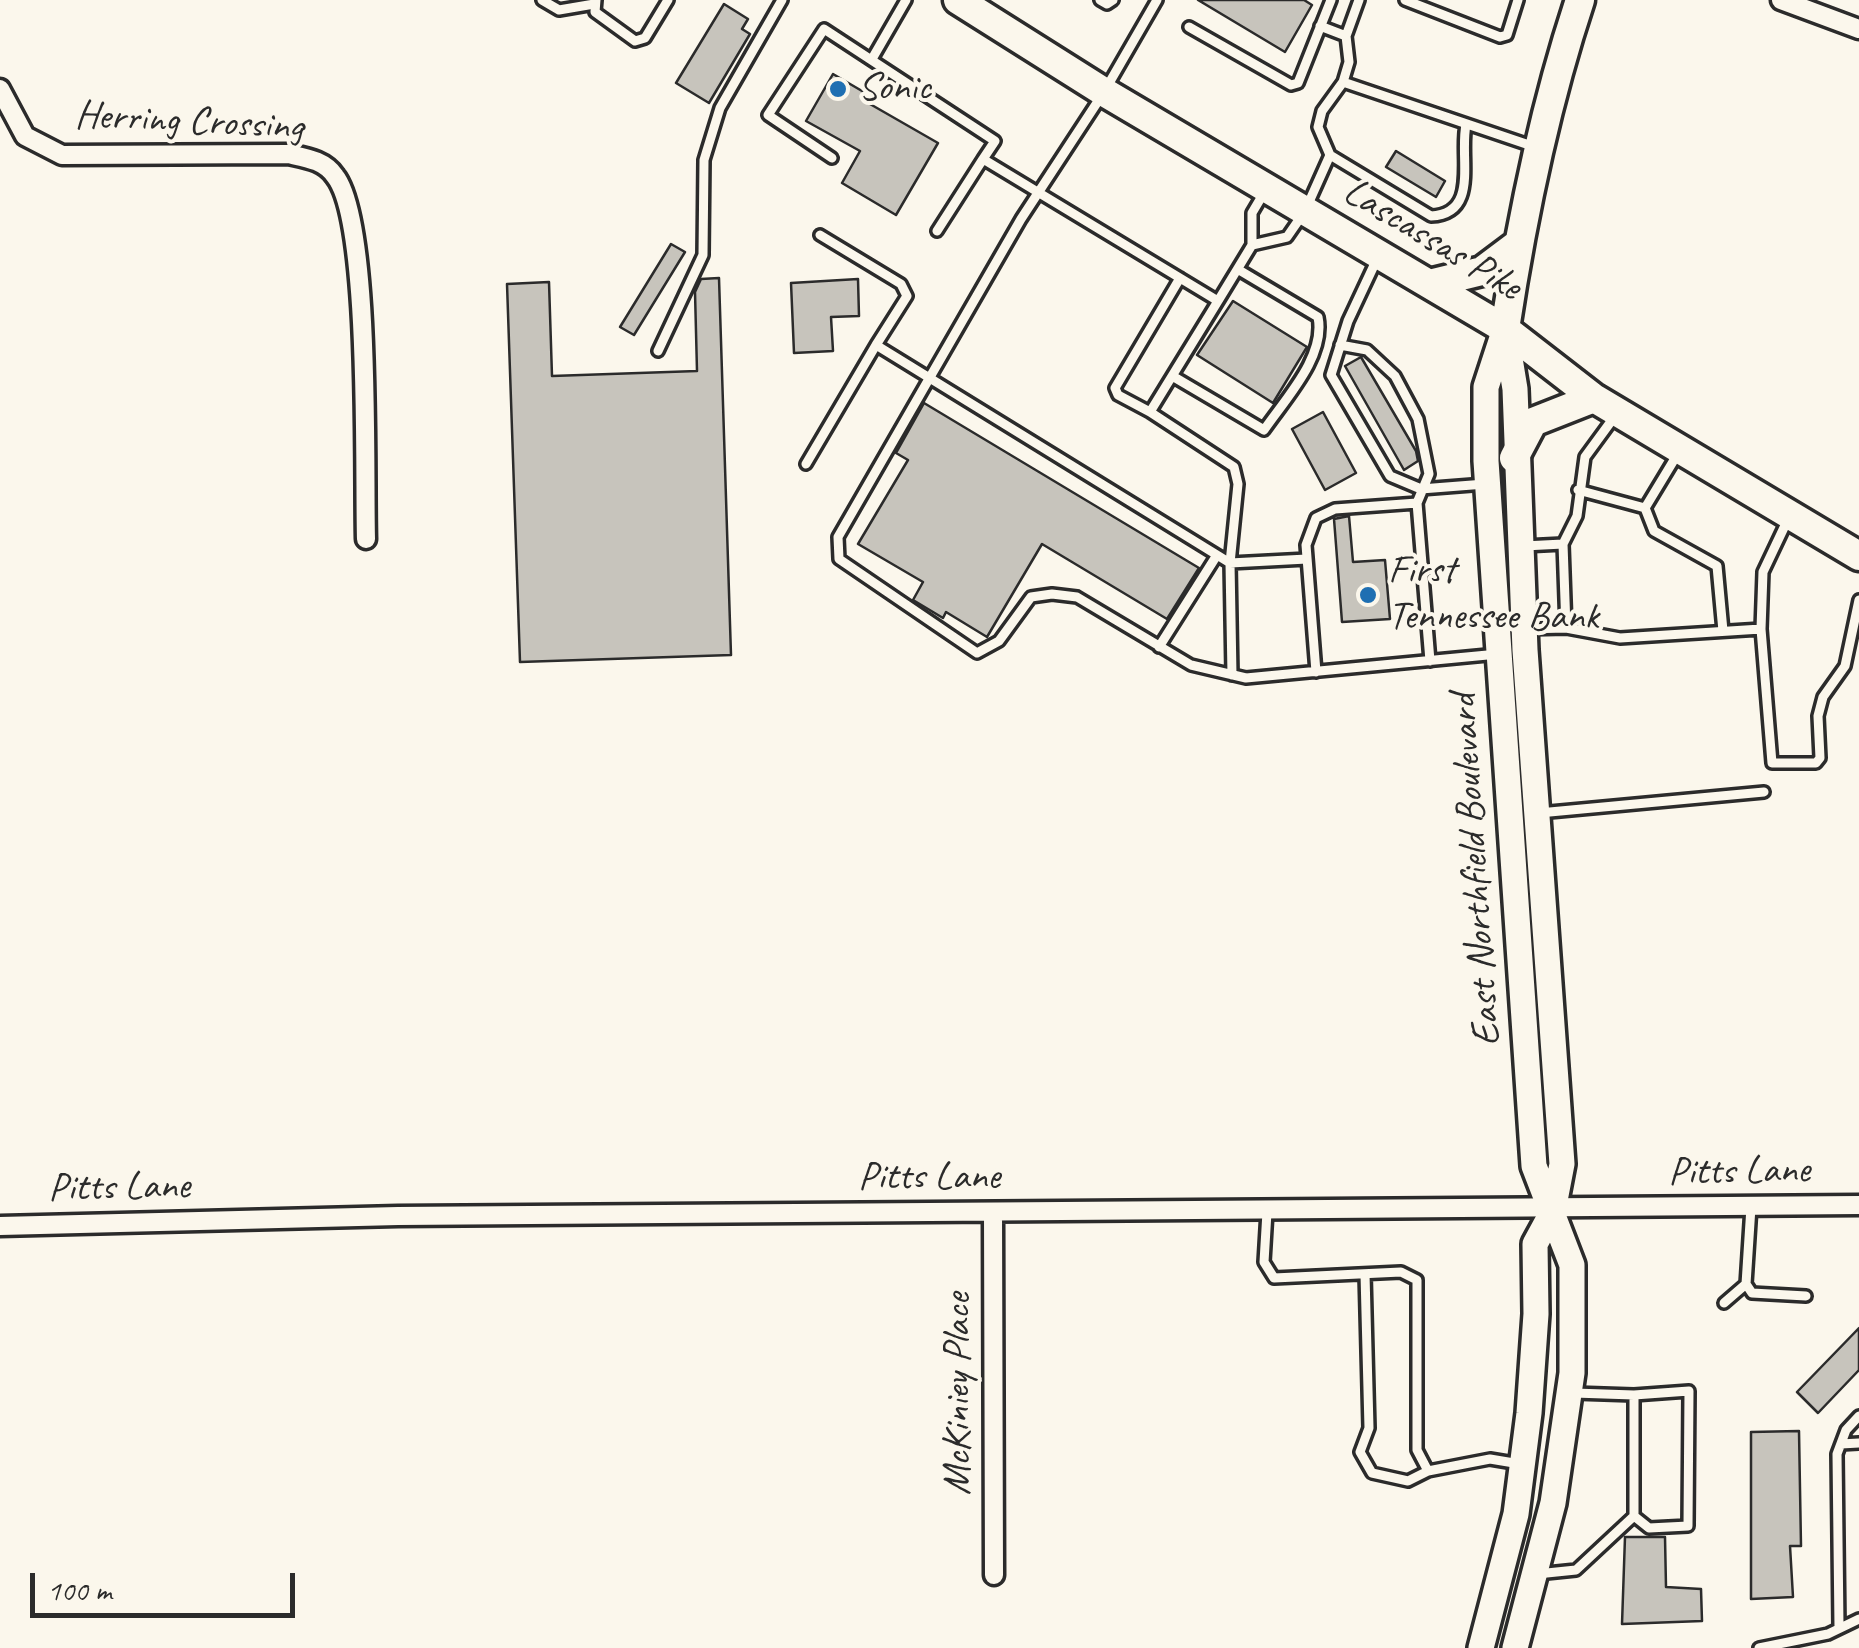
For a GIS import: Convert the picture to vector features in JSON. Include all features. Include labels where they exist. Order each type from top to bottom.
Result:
[{"type":"main road","name":"Lascassas Pike","points":[[958,0],[1104,92],[1505,329],[1606,405],[1859,556]]},
{"type":"main road","points":[[1505,329],[1538,148],[1580,0]]},
{"type":"main road","points":[[1429,284],[1482,271],[1518,244]]},
{"type":"main road","name":"East Northfield Boulevard","points":[[1480,1648],[1516,1514],[1536,1314],[1535,1244],[1553,1211],[1562,1164],[1514,458],[1515,389],[1505,329]]},
{"type":"main road","name":"East Northfield Boulevard","points":[[1505,329],[1486,386],[1488,484],[1517,933],[1534,1166],[1572,1265],[1569,1393],[1553,1503],[1515,1648]]},
{"type":"main road","points":[[1514,458],[1533,422],[1606,405]]},
{"type":"main road","points":[[1517,933],[1545,931]]},
{"type":"street","points":[[1781,0],[1859,29]]},
{"type":"street","name":"Herring Crossing","points":[[0,89],[25,136],[62,154],[288,154],[316,160],[335,175],[351,206],[359,278],[366,539]]},
{"type":"street","name":"Pitts Lane","points":[[0,1226],[415,1216],[1553,1211],[1859,1205]]},
{"type":"street","name":"McKiniey Place","points":[[993,1213],[994,1575]]},
{"type":"lane","points":[[542,0],[559,10],[595,2],[595,12],[635,41],[644,38],[668,0]]},
{"type":"lane","points":[[658,351],[703,255],[704,160],[720,108],[782,0]]},
{"type":"lane","points":[[872,59],[906,0]]},
{"type":"lane","points":[[1100,0],[1106,4],[1113,0]]},
{"type":"lane","points":[[1158,0],[928,379],[838,537],[838,559],[977,653],[999,641],[1031,598],[1052,594],[1077,597],[1192,665],[1246,678],[1500,654],[1525,639],[1566,628],[1620,638],[1761,629]]},
{"type":"lane","points":[[1188,26],[1291,85],[1298,83],[1330,0]]},
{"type":"lane","points":[[1360,0],[1346,36],[1348,62],[1343,82],[1322,111],[1318,127],[1330,154],[1431,216],[1442,216],[1456,208],[1463,196],[1466,125]]},
{"type":"lane","points":[[1406,0],[1500,36],[1507,35],[1518,0]]},
{"type":"lane","points":[[1320,26],[1346,36]]},
{"type":"lane","points":[[832,158],[768,116],[824,29],[995,141],[938,231]]},
{"type":"lane","points":[[1343,82],[1538,148]]},
{"type":"lane","points":[[1252,245],[1287,237],[1305,211],[1330,154]]},
{"type":"lane","points":[[983,158],[1218,301]]},
{"type":"lane","points":[[1150,412],[1252,245],[1252,213],[1266,188]]},
{"type":"lane","points":[[806,464],[907,296],[901,284],[820,235]]},
{"type":"lane","points":[[1378,256],[1340,345],[1332,375],[1390,476],[1421,490],[1488,484]]},
{"type":"lane","points":[[1174,377],[1264,430],[1316,351],[1321,333],[1318,316],[1238,270]]},
{"type":"lane","points":[[1180,278],[1116,388],[1118,395],[1234,467],[1238,484],[1230,563],[1232,675]]},
{"type":"lane","points":[[876,345],[1230,563],[1307,558]]},
{"type":"lane","points":[[1340,345],[1367,350],[1395,376],[1418,419],[1429,474],[1417,503],[1430,661]]},
{"type":"lane","points":[[1566,628],[1562,544],[1577,516],[1585,457],[1606,405]]},
{"type":"lane","points":[[1645,508],[1681,449]]},
{"type":"lane","points":[[1578,490],[1645,508]]},
{"type":"lane","points":[[1316,672],[1306,545],[1316,518],[1335,508],[1417,503]]},
{"type":"lane","points":[[1645,508],[1654,531],[1718,566],[1723,631]]},
{"type":"lane","points":[[1792,513],[1763,572],[1761,629],[1769,760],[1816,763],[1820,758],[1818,716],[1823,696],[1845,666],[1852,618],[1859,600]]},
{"type":"lane","points":[[1520,546],[1562,544]]},
{"type":"lane","points":[[1159,647],[1216,554]]},
{"type":"lane","points":[[1536,813],[1764,792]]},
{"type":"lane","points":[[1750,1207],[1746,1284],[1752,1292],[1806,1296]]},
{"type":"lane","points":[[1267,1212],[1264,1262],[1274,1278],[1402,1272],[1417,1280],[1417,1450],[1428,1471]]},
{"type":"lane","points":[[1366,1274],[1369,1428],[1360,1452],[1372,1473],[1408,1481],[1428,1471],[1490,1459],[1522,1464]]},
{"type":"lane","points":[[1724,1303],[1746,1284]]},
{"type":"lane","points":[[1569,1393],[1634,1395],[1689,1390],[1688,1526],[1649,1528],[1634,1516]]},
{"type":"lane","points":[[1534,1574],[1576,1570],[1634,1516],[1634,1395]]},
{"type":"lane","points":[[1839,1627],[1840,1444],[1859,1416]]},
{"type":"lane","points":[[1840,1444],[1859,1443]]},
{"type":"lane","points":[[1759,1648],[1828,1634],[1859,1619]]},
{"type":"building","points":[[1198,0],[1304,0],[1312,5],[1285,52]]},
{"type":"building","points":[[724,4],[748,19],[742,29],[750,34],[709,103],[676,83]]},
{"type":"building","points":[[833,74],[874,98],[870,104],[938,143],[896,215],[842,183],[860,151],[806,121]]},
{"type":"building","points":[[1396,151],[1445,181],[1436,197],[1386,167]]},
{"type":"building","points":[[671,244],[685,252],[634,335],[620,327]]},
{"type":"building","points":[[719,278],[731,655],[520,662],[507,284],[549,282],[552,376],[697,371],[695,292],[701,279]]},
{"type":"building","points":[[858,279],[859,316],[831,317],[833,351],[794,353],[791,283]]},
{"type":"building","points":[[1233,301],[1307,347],[1273,403],[1197,355]]},
{"type":"building","points":[[1361,357],[1416,451],[1418,461],[1404,470],[1345,366]]},
{"type":"building","points":[[924,403],[1199,568],[1167,619],[1042,544],[987,637],[946,612],[943,618],[913,600],[923,582],[858,544],[908,460],[896,453]]},
{"type":"building","points":[[1323,412],[1356,473],[1325,490],[1292,429]]},
{"type":"building","points":[[1349,516],[1353,562],[1385,560],[1390,619],[1342,622],[1334,519]]},
{"type":"building","points":[[1859,1328],[1859,1370],[1818,1413],[1797,1392]]},
{"type":"building","points":[[1799,1431],[1801,1546],[1790,1546],[1793,1597],[1751,1599],[1751,1432]]},
{"type":"building","points":[[1625,1537],[1665,1537],[1666,1587],[1701,1589],[1702,1621],[1622,1624]]},
{"type":"place","name":"Sonic","points":[[838,89]]},
{"type":"place","name":"First Tennessee Bank","points":[[1368,595]]}]
